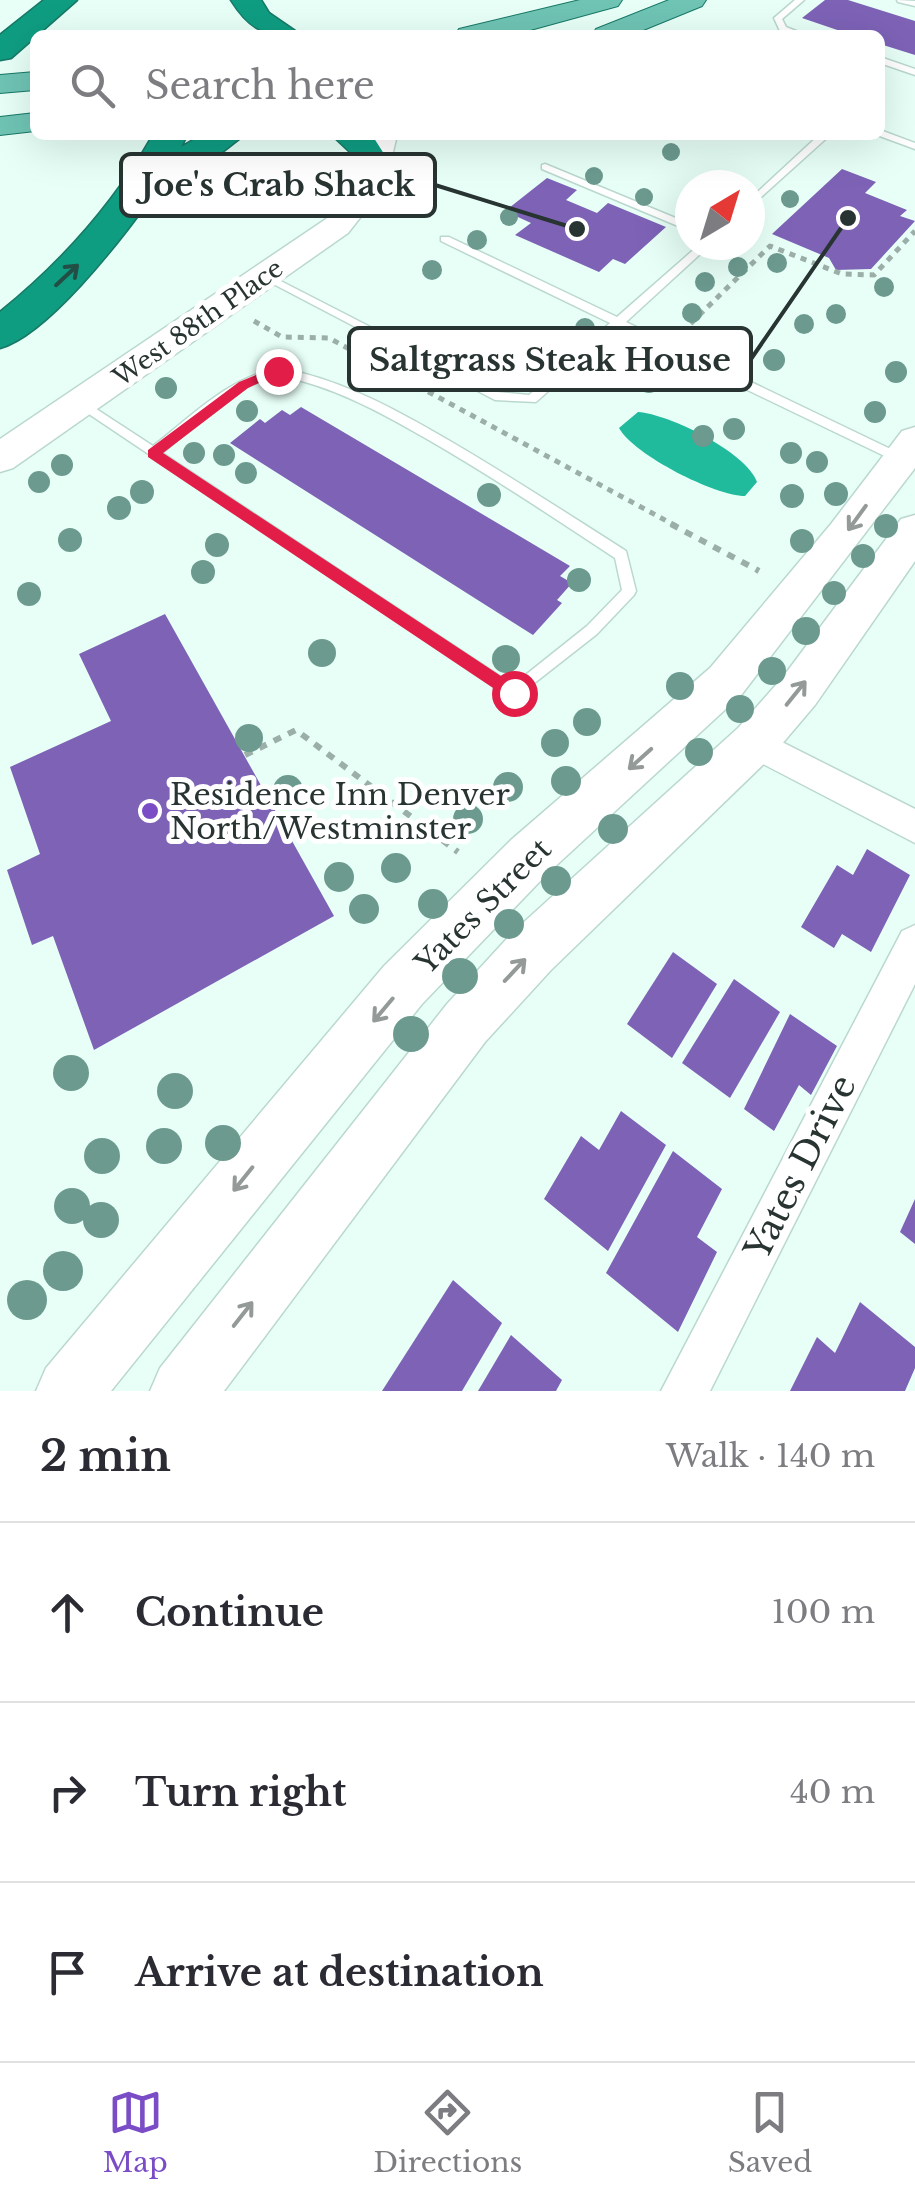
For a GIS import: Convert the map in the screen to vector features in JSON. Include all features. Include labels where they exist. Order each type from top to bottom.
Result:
[{"type":"highway","points":[[0,19],[24,0]]},
{"type":"highway","points":[[0,51],[62,0]]},
{"type":"highway","points":[[48,30],[82,0]]},
{"type":"highway","points":[[238,6],[277,30]]},
{"type":"highway","points":[[0,70],[30,44]]},
{"type":"highway","points":[[128,209],[167,140]]},
{"type":"highway","points":[[0,334],[80,263],[128,209],[191,156],[218,140]]},
{"type":"highway","points":[[356,140],[379,151]]},
{"type":"main road","points":[[495,30],[609,0]]},
{"type":"main road","points":[[619,30],[694,0]]},
{"type":"main road","points":[[0,84],[30,81]]},
{"type":"main road","points":[[0,126],[30,123]]},
{"type":"street","name":"West 88th Place","points":[[0,458],[353,212],[370,186],[379,151]]},
{"type":"street","name":"Yates Street","points":[[69,1391],[403,985],[530,857],[726,681],[908,450]]},
{"type":"street","points":[[183,1391],[466,1023],[532,951],[754,743],[799,691],[915,530]]},
{"type":"street","points":[[754,743],[915,827]]},
{"type":"street","name":"Yates Drive","points":[[685,1391],[915,944]]},
{"type":"lane","points":[[786,30],[778,18],[800,0]]},
{"type":"lane","points":[[901,0],[915,4]]},
{"type":"lane","points":[[885,62],[915,72]]},
{"type":"lane","points":[[885,136],[915,146]]},
{"type":"lane","points":[[765,190],[820,140]]},
{"type":"lane","points":[[545,166],[675,222]]},
{"type":"lane","points":[[446,239],[617,325],[908,450]]},
{"type":"lane","points":[[265,276],[495,396],[532,400],[688,260]]},
{"type":"lane","points":[[80,404],[153,453],[514,693],[592,630],[628,591],[622,555],[435,439],[326,382],[278,371],[244,385],[153,453]]},
{"type":"path","points":[[671,331],[686,332],[770,246],[842,274],[874,275],[911,240],[915,230]]},
{"type":"path","points":[[221,307],[282,337],[329,338],[759,571]]},
{"type":"path","points":[[244,754],[296,730],[458,852]]},
{"type":"shaded area","points":[[638,412],[705,436],[738,459],[757,482],[745,496],[732,494],[696,482],[658,461],[627,439],[619,428]]},
{"type":"building","points":[[825,0],[848,0],[915,21],[915,55],[885,46],[885,30],[837,30],[802,18]]},
{"type":"building","points":[[842,169],[876,182],[865,193],[907,210],[900,216],[915,221],[871,269],[836,270],[829,258],[772,234]]},
{"type":"building","points":[[547,178],[577,190],[566,200],[597,213],[608,203],[666,227],[625,264],[613,259],[599,272],[515,235],[531,223],[505,211]]},
{"type":"building","points":[[301,407],[570,566],[560,576],[572,583],[557,600],[562,603],[533,635],[230,443],[260,419],[265,423],[282,410],[290,415]]},
{"type":"building","name":"Residence Inn Denver North/Westminster","points":[[165,614],[334,916],[94,1050],[53,936],[32,945],[7,870],[40,854],[10,767],[111,721],[79,654]]},
{"type":"building","points":[[867,849],[910,875],[871,952],[842,934],[834,948],[801,927],[837,865],[853,875]]},
{"type":"building","points":[[673,952],[717,984],[672,1058],[627,1024]]},
{"type":"building","points":[[734,979],[780,1012],[730,1098],[682,1063]]},
{"type":"building","points":[[790,1014],[837,1046],[811,1095],[799,1085],[774,1131],[744,1109]]},
{"type":"building","points":[[621,1111],[666,1145],[608,1251],[544,1199],[581,1136],[599,1150]]},
{"type":"building","points":[[673,1151],[722,1189],[697,1237],[717,1252],[678,1332],[606,1273]]},
{"type":"building","points":[[915,1199],[915,1244],[900,1232]]},
{"type":"building","points":[[453,1280],[502,1323],[462,1391],[382,1391]]},
{"type":"building","points":[[860,1302],[915,1347],[915,1368],[905,1391],[790,1391],[817,1337],[835,1353]]},
{"type":"building","points":[[511,1335],[562,1380],[556,1391],[478,1391]]},
{"type":"place","name":"Saltgrass Steak House","points":[[848,218]]},
{"type":"place","name":"Joe's Crab Shack","points":[[577,229]]},
{"type":"place","name":"Residence Inn Denver North/Westminster","points":[[150,811]]},
{"type":"route","points":[[278,371],[244,385],[153,453],[514,693]]}]
